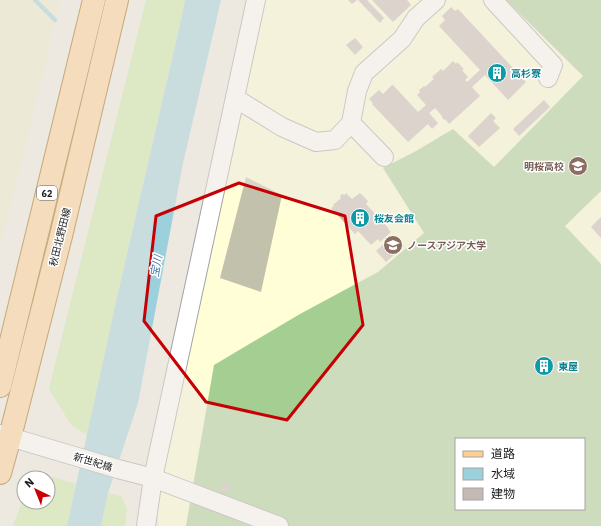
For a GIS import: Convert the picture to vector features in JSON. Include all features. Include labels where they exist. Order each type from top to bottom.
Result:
[{"type":"main road","name":"62","points":[[0,386],[94,0]]},
{"type":"main road","name":"秋田北野田線","points":[[0,473],[5,436],[59,243],[117,0]]},
{"type":"street","points":[[146,526],[153,478],[256,0]]},
{"type":"street","points":[[235,98],[282,127],[316,142],[335,140],[351,123],[357,91],[364,74],[402,39],[416,18],[436,0]]},
{"type":"street","points":[[493,0],[553,65],[548,78]]},
{"type":"street","points":[[351,123],[384,157]]},
{"type":"street","name":"新世紀橋","points":[[5,436],[118,470],[153,478],[279,526]]},
{"type":"street","points":[[153,478],[167,492],[257,526]]},
{"type":"highlighted area","points":[[239,183],[345,216],[363,325],[287,420],[206,402],[144,321],[156,216]]},
{"type":"shaded area","points":[[0,0],[60,0],[0,248]]},
{"type":"shaded area","name":"ノースアジア大学","points":[[256,0],[601,0],[601,526],[159,526],[153,478]]},
{"type":"shaded area","points":[[246,177],[282,195],[261,292],[220,278]]},
{"type":"green space","points":[[146,0],[185,0],[87,435],[72,426],[49,389]]},
{"type":"green space","points":[[506,0],[601,0],[601,191],[565,226],[601,264],[601,526],[186,526],[214,365],[300,314],[378,272],[424,233],[383,168],[416,151],[453,129],[494,167],[583,76]]},
{"type":"green space","points":[[56,478],[76,484],[67,526],[13,526],[19,510],[56,510]]},
{"type":"green space","points":[[108,493],[121,496],[127,509],[125,526],[101,526]]},
{"type":"water","name":"宝川","points":[[185,0],[221,0],[183,163],[138,403],[108,493],[101,526],[67,526],[118,293]]},
{"type":"building","points":[[348,0],[357,0],[352,4]]},
{"type":"building","points":[[358,0],[367,0],[384,18],[380,23]]},
{"type":"building","points":[[372,0],[407,0],[411,5],[393,22]]},
{"type":"building","name":"高杉寮","points":[[451,7],[455,11],[458,9],[526,82],[508,100],[485,75],[472,87],[480,96],[449,124],[435,108],[429,113],[438,123],[432,129],[428,124],[408,142],[369,99],[379,90],[383,94],[393,85],[418,112],[426,105],[417,95],[420,92],[419,90],[434,79],[432,77],[441,69],[443,71],[453,61],[456,64],[457,62],[464,69],[462,70],[468,77],[465,80],[467,82],[480,70],[439,26],[445,20],[442,16]]},
{"type":"building","points":[[355,38],[363,47],[355,55],[346,45]]},
{"type":"building","points":[[544,100],[550,107],[519,136],[513,129]]},
{"type":"building","points":[[491,113],[496,118],[493,121],[500,128],[479,147],[468,136]]},
{"type":"building","name":"桜友会館","points":[[346,193],[352,199],[360,193],[368,201],[366,204],[389,229],[391,232],[380,242],[378,239],[371,245],[358,231],[355,234],[331,208],[341,198],[340,196],[342,194],[345,195]]},
{"type":"building","points":[[601,217],[601,238],[591,227]]},
{"type":"building","points":[[393,235],[404,246],[386,262],[376,251]]},
{"type":"building","name":"東屋","points":[[537,355],[555,358],[554,372],[533,371]]},
{"type":"building","points":[[223,483],[231,486],[228,494],[220,490]]},
{"type":"waterway","points":[[35,0],[55,20]]},
{"type":"place","name":"高杉寮","points":[[497,73]]},
{"type":"place","name":"明桜高校","points":[[578,166]]},
{"type":"place","name":"桜友会館","points":[[360,218]]},
{"type":"place","name":"ノースアジア大学","points":[[393,245]]},
{"type":"place","name":"東屋","points":[[544,366]]}]
